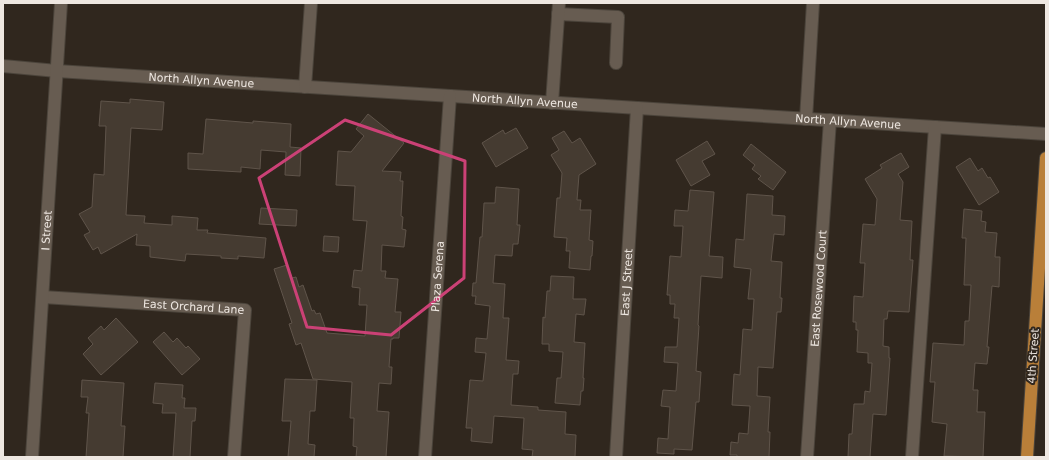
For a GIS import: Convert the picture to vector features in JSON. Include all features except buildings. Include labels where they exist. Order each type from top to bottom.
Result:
[{"type":"main road","name":"4th Street","points":[[1027,457],[1046,158]]},
{"type":"street","name":"I Street","points":[[32,457],[62,3]]},
{"type":"street","points":[[305,87],[311,3]]},
{"type":"street","points":[[806,119],[813,3]]},
{"type":"street","points":[[552,103],[559,8],[618,17],[616,63]]},
{"type":"street","name":"North Allyn Avenue","points":[[3,66],[57,71],[1046,134]]},
{"type":"street","name":"Plaza Serena","points":[[425,457],[450,96]]},
{"type":"street","name":"East J Street","points":[[616,457],[637,108]]},
{"type":"street","name":"East Rosewood Court","points":[[807,457],[830,120]]},
{"type":"street","points":[[912,457],[935,127]]},
{"type":"street","name":"East Orchard Lane","points":[[43,297],[245,310],[234,457]]},
{"type":"highlighted area","points":[[345,120],[465,161],[464,278],[391,335],[307,327],[259,178]]}]
